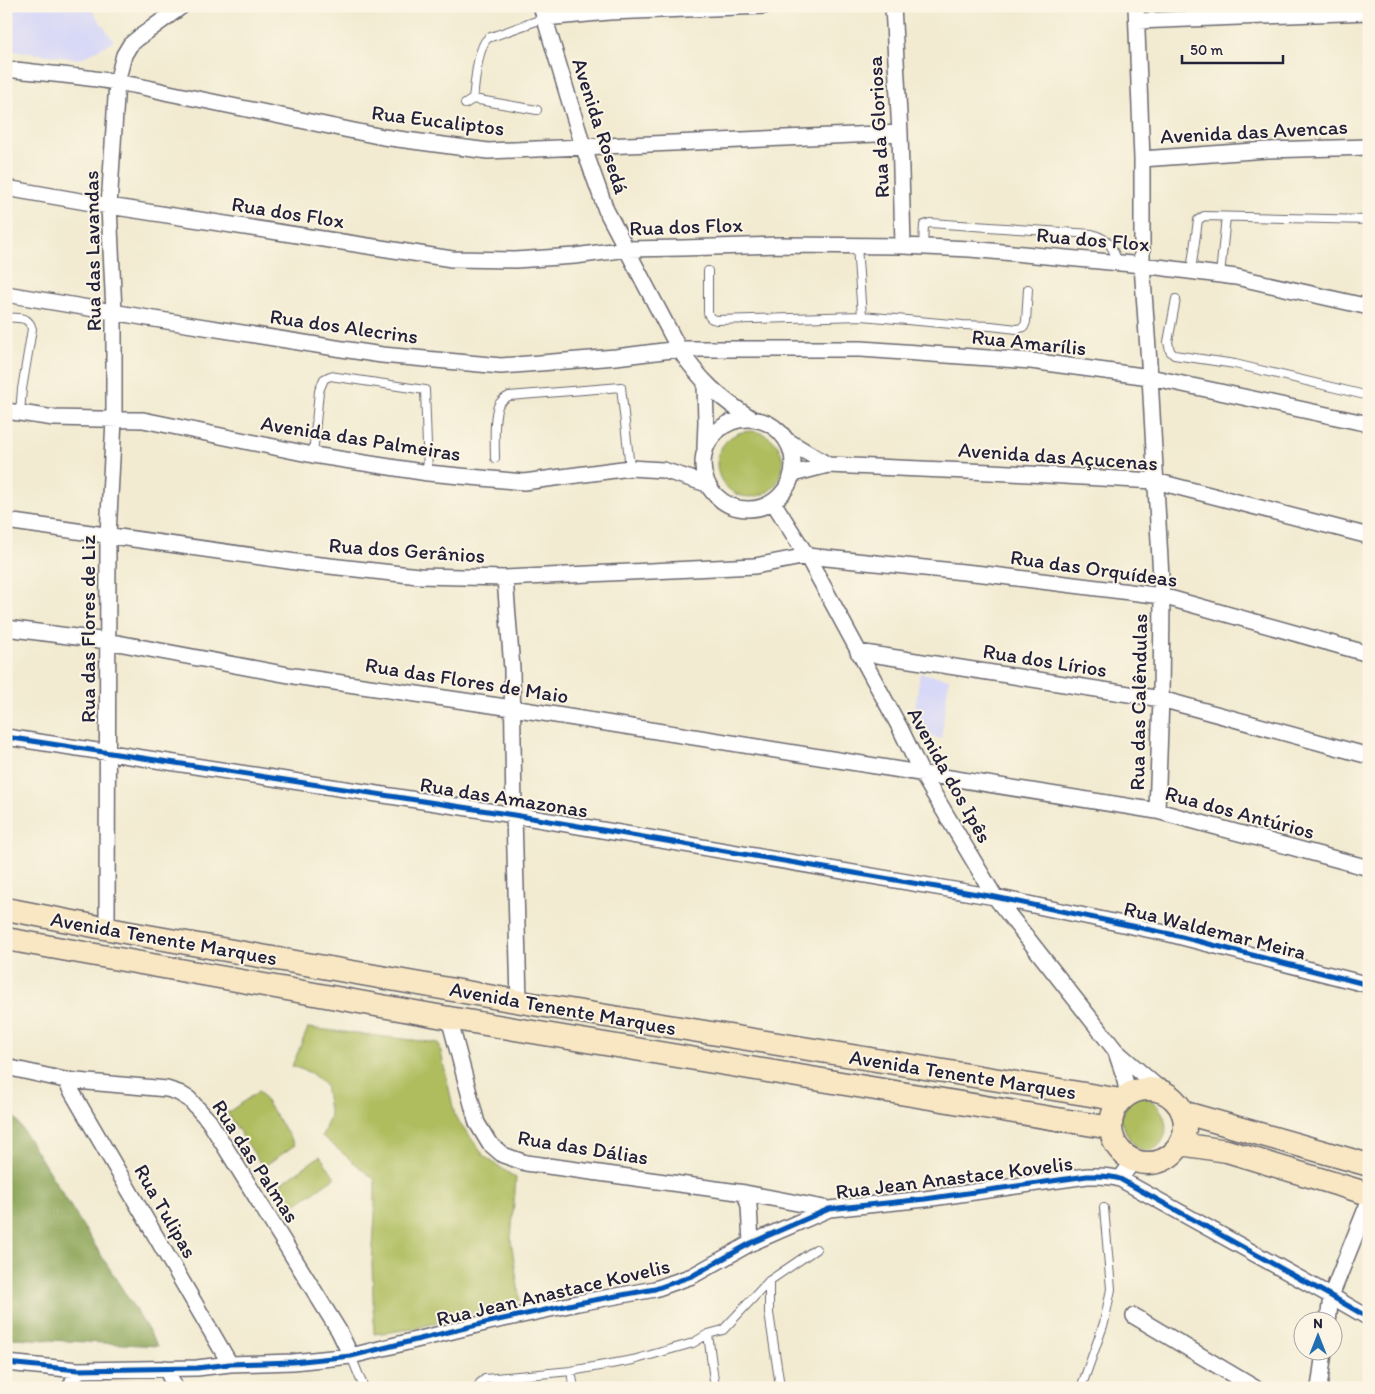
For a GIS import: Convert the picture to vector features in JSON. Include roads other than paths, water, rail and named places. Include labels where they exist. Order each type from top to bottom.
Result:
[{"type":"main road","name":"Avenida Tenente Marques","points":[[6,909],[519,1001],[1125,1097],[1145,1089],[1162,1091]]},
{"type":"main road","name":"Avenida Tenente Marques","points":[[6,939],[449,1018],[1111,1128]]},
{"type":"main road","points":[[1125,1097],[1113,1113],[1111,1128],[1113,1138],[1125,1155],[1134,1160],[1155,1162],[1174,1152],[1184,1134],[1185,1123],[1182,1112],[1174,1100],[1162,1091]]},
{"type":"main road","points":[[1182,1112],[1369,1165]]},
{"type":"main road","points":[[1180,1144],[1227,1151],[1369,1194]]},
{"type":"street","name":"Rua das Lavandas","points":[[114,420],[114,312],[109,206],[117,82],[124,55],[130,45],[182,6]]},
{"type":"street","points":[[543,12],[609,12],[764,6]]},
{"type":"street","name":"Rua da Gloriosa","points":[[893,6],[900,133],[903,246]]},
{"type":"street","name":"Avenida Rosedá","points":[[543,12],[583,146],[606,210],[679,349],[692,368],[705,384],[729,405],[751,418]]},
{"type":"street","points":[[1136,14],[1369,12]]},
{"type":"street","name":"Rua das Calêndulas","points":[[1136,14],[1142,159],[1142,264],[1162,596],[1157,812]]},
{"type":"street","name":"Rua Eucaliptos","points":[[6,69],[117,82],[383,137],[488,151],[900,133]]},
{"type":"street","name":"Avenida das Avencas","points":[[1142,159],[1267,150],[1369,147]]},
{"type":"street","name":"Rua dos Flox","points":[[6,188],[109,206],[452,259],[515,260],[575,256],[627,249],[779,245],[903,246],[970,249],[1142,264],[1236,277],[1369,307]]},
{"type":"street","name":"Rua dos Alecrins","points":[[6,294],[382,355],[501,366],[616,357],[679,349]]},
{"type":"street","name":"Rua Amarílis","points":[[679,349],[861,349],[1031,361],[1150,377],[1369,424]]},
{"type":"street","points":[[705,384],[706,422],[705,448],[702,460],[703,473],[707,484],[714,494],[723,502],[734,507],[760,508],[773,502],[783,493],[793,474],[794,463],[788,441],[781,432],[762,420],[751,418],[739,419],[729,423],[719,429],[705,448]]},
{"type":"street","name":"Avenida das Palmeiras","points":[[13,412],[54,418],[143,420],[313,455],[428,473],[524,482],[630,468],[663,470],[707,484]]},
{"type":"street","name":"Rua das Flores de Liz","points":[[107,928],[108,535],[114,420]]},
{"type":"street","name":"Avenida das Açucenas","points":[[788,441],[828,465]]},
{"type":"street","name":"Avenida das Açucenas","points":[[793,474],[828,465],[1155,481],[1369,536]]},
{"type":"street","name":"Avenida dos Ipês","points":[[773,502],[806,556],[900,728],[922,774],[995,897],[1116,1051],[1162,1091]]},
{"type":"street","name":"Rua dos Gerânios","points":[[6,521],[303,563],[419,576],[505,578],[755,566],[806,556]]},
{"type":"street","name":"Rua das Orquídeas","points":[[806,556],[1162,596],[1369,654]]},
{"type":"street","points":[[505,578],[512,669],[519,1001]]},
{"type":"street","name":"Rua das Flores de Maio","points":[[6,628],[107,641],[294,676],[512,708],[922,774]]},
{"type":"street","name":"Rua dos Lírios","points":[[858,652],[1161,700],[1369,756]]},
{"type":"street","name":"Rua das Amazonas","points":[[6,737],[514,815],[995,897]]},
{"type":"street","name":"Rua dos Antúrios","points":[[922,774],[1157,812],[1369,868]]},
{"type":"street","name":"Rua Waldemar Meira","points":[[995,897],[1170,934],[1369,985]]},
{"type":"street","name":"Rua das Dálias","points":[[449,1018],[477,1123],[489,1143],[503,1155],[526,1163],[745,1193],[829,1209]]},
{"type":"street","name":"Avenida dos Ipês","points":[[1116,1051],[1124,1076],[1125,1097]]},
{"type":"street","name":"Rua das Palmas","points":[[6,1067],[65,1080],[167,1089],[180,1092],[189,1099],[209,1121],[339,1331],[351,1356]]},
{"type":"street","name":"Rua Tulipas","points":[[65,1080],[230,1364]]},
{"type":"street","points":[[1120,1179],[1134,1160]]},
{"type":"street","name":"Rua Jean Anastace Kovelis","points":[[6,1363],[78,1370],[197,1368],[351,1356],[489,1322],[655,1289],[692,1276],[751,1243],[829,1209],[925,1199],[1087,1176],[1112,1176],[1120,1179],[1369,1318]]},
{"type":"street","points":[[745,1193],[749,1206],[751,1243]]},
{"type":"street","points":[[1330,1312],[1332,1296],[1369,1201]]},
{"type":"street","points":[[1134,1316],[1255,1388]]},
{"type":"street","points":[[1319,1388],[1323,1362]]},
{"type":"street","points":[[166,1368],[175,1388]]},
{"type":"street","points":[[70,1388],[78,1370]]},
{"type":"lane","points":[[473,99],[480,50],[483,42],[543,12]]},
{"type":"lane","points":[[465,104],[473,99],[537,110]]},
{"type":"lane","points":[[1191,271],[1198,220],[1204,216],[1369,220]]},
{"type":"lane","points":[[1220,275],[1226,217]]},
{"type":"lane","points":[[923,247],[924,225],[930,223],[1092,234],[1109,242],[1118,262]]},
{"type":"lane","points":[[857,246],[862,316]]},
{"type":"lane","points":[[708,271],[708,312],[709,317],[712,319],[739,320],[862,316],[1021,329],[1026,322],[1028,290]]},
{"type":"lane","points":[[1176,299],[1168,342],[1170,351],[1174,355],[1235,364],[1369,396]]},
{"type":"lane","points":[[6,317],[26,319],[30,322],[32,329],[22,388],[13,412]]},
{"type":"lane","points":[[313,455],[319,391],[324,379],[330,376],[425,390],[428,473]]},
{"type":"lane","points":[[495,458],[496,414],[499,404],[504,398],[621,386],[630,468]]},
{"type":"lane","points":[[1080,1388],[1104,1323],[1111,1289],[1104,1208]]},
{"type":"lane","points":[[478,1388],[485,1379],[571,1371],[633,1360],[693,1343],[708,1334],[722,1330],[769,1281],[816,1249]]},
{"type":"lane","points":[[769,1281],[769,1313],[780,1386]]},
{"type":"lane","points":[[708,1334],[715,1388]]},
{"type":"lane","points":[[351,1356],[364,1388]]},
{"type":"lane","points":[[571,1371],[574,1388]]}]
